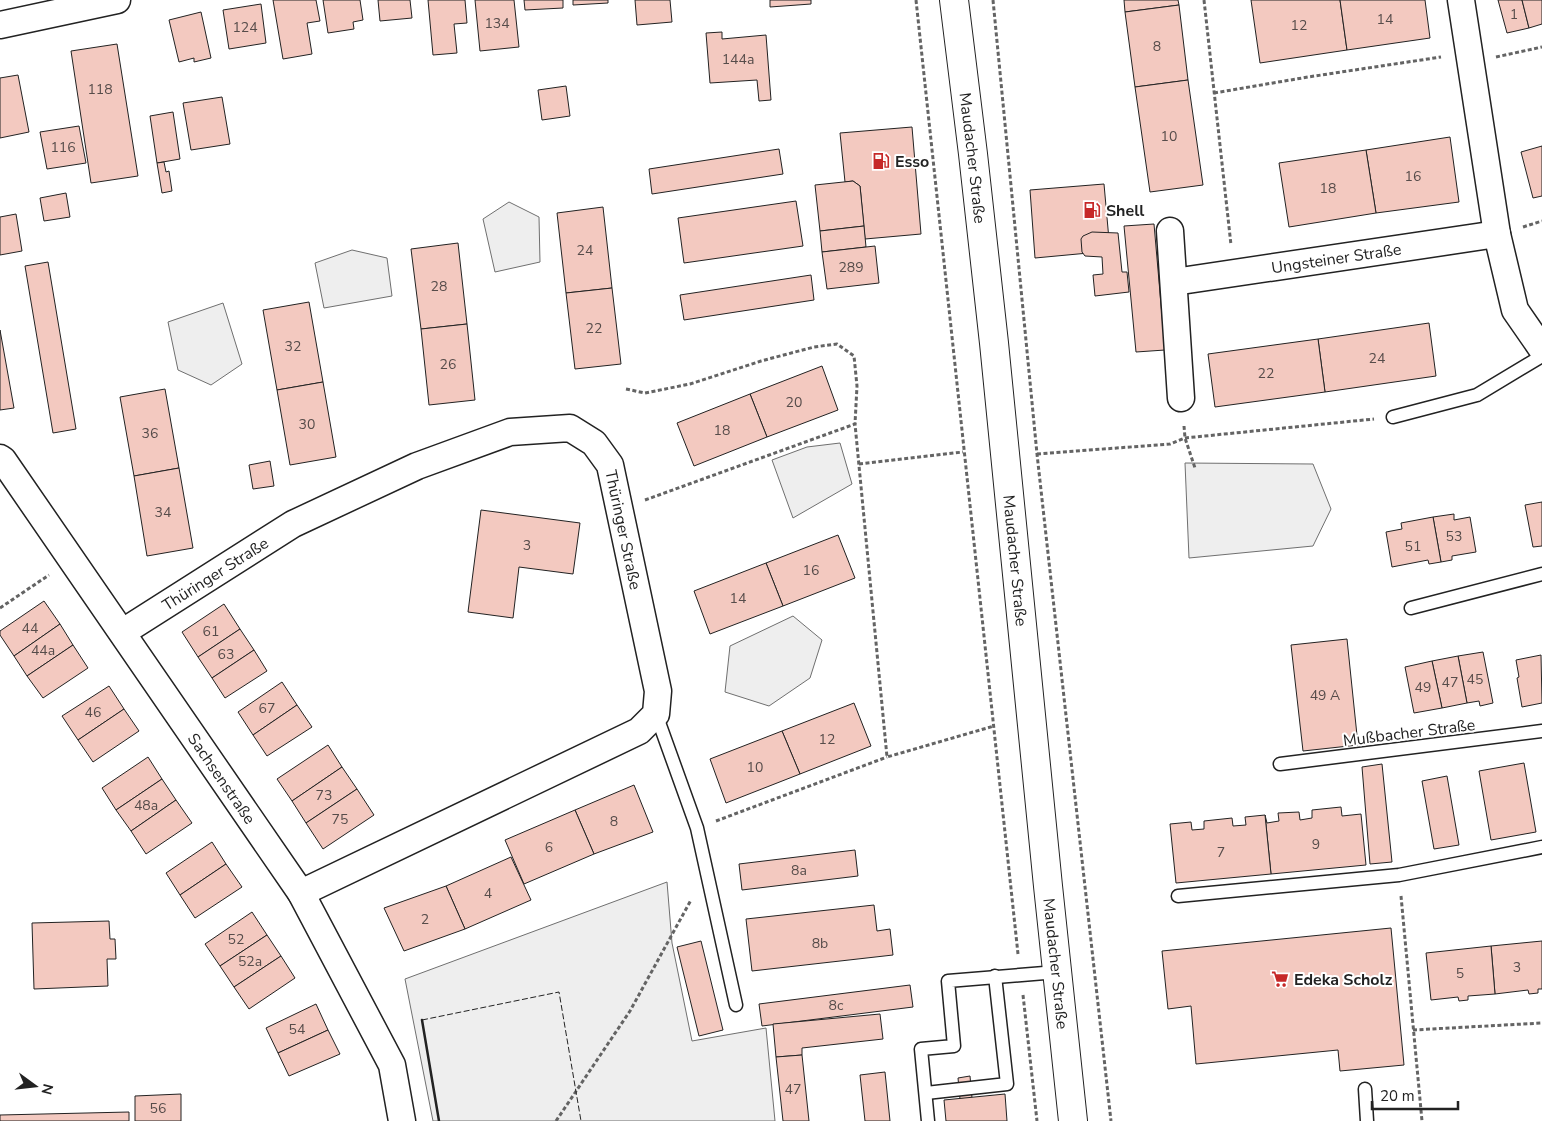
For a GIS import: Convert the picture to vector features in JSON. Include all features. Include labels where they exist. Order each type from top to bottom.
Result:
[{"type":"main road","name":"Maudacher Straße","points":[[951,4],[973,154],[994,343],[1073,1121]]},
{"type":"street","points":[[0,25],[117,0]]},
{"type":"street","points":[[1461,0],[1497,234],[1515,310],[1542,350]]},
{"type":"street","points":[[1170,231],[1181,398]]},
{"type":"street","name":"Ungsteiner Straße","points":[[1174,282],[1497,234]]},
{"type":"street","name":"Thüringer Straße","points":[[123,632],[294,524],[417,466],[510,432],[570,428],[594,443],[610,465],[658,691],[656,714]]},
{"type":"street","name":"Sachsenstraße","points":[[0,458],[123,632],[301,893],[392,1065],[402,1121]]},
{"type":"street","points":[[301,893],[639,731],[656,714]]},
{"type":"lane","points":[[1393,417],[1478,395],[1542,356]]},
{"type":"lane","points":[[1411,608],[1542,574]]},
{"type":"lane","points":[[656,714],[698,828],[736,1005]]},
{"type":"lane","name":"Mußbacher Straße","points":[[1280,764],[1542,731]]},
{"type":"lane","points":[[1178,896],[1399,875],[1542,847]]},
{"type":"lane","points":[[928,1121],[921,1049],[954,1046],[948,981],[1057,972]]},
{"type":"lane","points":[[926,1093],[1007,1084],[995,976]]},
{"type":"lane","points":[[1365,1089],[1367,1121]]},
{"type":"path","points":[[916,0],[1009,868]]},
{"type":"path","points":[[993,0],[1037,454],[1111,1121]]},
{"type":"path","points":[[1204,0],[1234,273]]},
{"type":"path","points":[[1214,93],[1442,57],[1471,63],[1542,47]]},
{"type":"path","points":[[626,390],[645,393],[690,384],[814,346],[837,344],[854,356],[857,386],[855,424],[858,464],[887,758]]},
{"type":"path","points":[[1181,398],[1185,438],[1195,468]]},
{"type":"path","points":[[1037,454],[1170,444],[1185,438],[1393,417]]},
{"type":"path","points":[[619,509],[855,424]]},
{"type":"path","points":[[858,464],[963,452]]},
{"type":"path","points":[[0,608],[72,560]]},
{"type":"path","points":[[698,828],[887,758],[994,726]]},
{"type":"path","points":[[556,1121],[630,1011],[707,871]]},
{"type":"path","points":[[1399,875],[1422,1121]]},
{"type":"path","points":[[1413,1030],[1542,1023]]},
{"type":"shaded area","points":[[509,202],[539,217],[540,262],[495,272],[483,219]]},
{"type":"shaded area","points":[[352,250],[387,258],[392,296],[324,308],[315,263]]},
{"type":"shaded area","points":[[223,303],[242,364],[211,385],[178,370],[168,322]]},
{"type":"shaded area","points":[[840,443],[852,484],[793,518],[772,460],[807,447]]},
{"type":"shaded area","points":[[1185,463],[1313,464],[1331,509],[1313,546],[1189,558]]},
{"type":"shaded area","points":[[793,616],[822,640],[810,678],[769,706],[725,692],[730,646]]},
{"type":"shaded area","points":[[667,882],[672,943],[692,1041],[766,1028],[775,1121],[433,1121],[405,979]]},
{"type":"building","points":[[273,0],[316,0],[320,21],[307,23],[312,54],[283,59]]},
{"type":"building","points":[[323,0],[360,0],[363,20],[353,22],[354,29],[328,33]]},
{"type":"building","points":[[378,0],[410,0],[412,18],[380,21]]},
{"type":"building","points":[[428,0],[465,0],[467,23],[454,24],[457,53],[433,55]]},
{"type":"building","points":[[475,0],[514,0],[519,47],[480,51]]},
{"type":"building","points":[[524,0],[563,0],[563,8],[525,10]]},
{"type":"building","points":[[573,0],[608,0],[608,3],[573,5]]},
{"type":"building","points":[[635,0],[670,0],[672,22],[637,25]]},
{"type":"building","points":[[770,0],[811,0],[811,4],[770,7]]},
{"type":"building","points":[[1124,0],[1178,0],[1179,5],[1125,12]]},
{"type":"building","points":[[1251,0],[1340,0],[1347,50],[1260,63]]},
{"type":"building","points":[[1340,0],[1425,0],[1430,38],[1347,50]]},
{"type":"building","points":[[1498,0],[1522,0],[1529,28],[1507,33]]},
{"type":"building","points":[[1522,0],[1542,0],[1542,24],[1529,28]]},
{"type":"building","points":[[261,4],[266,43],[229,49],[223,10]]},
{"type":"building","points":[[1179,5],[1188,80],[1135,87],[1125,12]]},
{"type":"building","points":[[201,12],[211,58],[194,62],[194,58],[179,62],[169,20]]},
{"type":"building","points":[[722,32],[722,39],[766,35],[771,100],[759,101],[757,80],[710,83],[706,33]]},
{"type":"building","points":[[117,44],[138,176],[91,183],[71,51]]},
{"type":"building","points":[[18,75],[29,132],[0,138],[0,78]]},
{"type":"building","points":[[1188,80],[1203,185],[1150,192],[1135,87]]},
{"type":"building","points":[[566,86],[570,116],[542,120],[538,90]]},
{"type":"building","points":[[222,97],[230,144],[191,150],[183,103]]},
{"type":"building","points":[[173,112],[180,159],[157,163],[150,116]]},
{"type":"building","points":[[79,126],[86,163],[47,169],[40,132]]},
{"type":"building","points":[[912,127],[921,234],[865,239],[860,186],[853,181],[845,182],[840,133]]},
{"type":"building","points":[[1450,137],[1459,202],[1376,213],[1366,150]]},
{"type":"building","points":[[1542,146],[1542,196],[1533,198],[1521,152]]},
{"type":"building","points":[[779,149],[783,174],[652,194],[649,169]]},
{"type":"building","points":[[1366,150],[1376,213],[1289,227],[1279,163]]},
{"type":"building","points":[[164,162],[166,172],[169,171],[172,191],[162,193],[157,163]]},
{"type":"building","points":[[853,181],[860,186],[864,226],[820,231],[815,185]]},
{"type":"building","points":[[1104,184],[1110,251],[1035,258],[1030,190]]},
{"type":"building","points":[[66,193],[70,217],[44,221],[40,198]]},
{"type":"building","points":[[796,201],[803,246],[684,263],[678,218]]},
{"type":"building","points":[[603,207],[612,288],[566,293],[557,213]]},
{"type":"building","points":[[16,214],[22,251],[0,255],[0,217]]},
{"type":"building","points":[[1154,224],[1165,350],[1136,352],[1124,226]]},
{"type":"building","points":[[864,226],[866,247],[822,252],[820,231]]},
{"type":"building","points":[[1092,232],[1118,233],[1122,272],[1127,272],[1129,292],[1095,296],[1093,275],[1103,274],[1102,257],[1085,256],[1082,252],[1081,239]]},
{"type":"building","points":[[458,243],[467,324],[421,329],[411,249]]},
{"type":"building","points":[[875,246],[879,283],[827,289],[822,252]]},
{"type":"building","points":[[48,262],[76,429],[53,433],[25,266]]},
{"type":"building","points":[[811,275],[814,300],[684,320],[680,295]]},
{"type":"building","points":[[612,288],[621,364],[575,369],[566,293]]},
{"type":"building","points":[[309,302],[323,382],[277,390],[263,310]]},
{"type":"building","points":[[1429,323],[1436,376],[1325,392],[1318,339]]},
{"type":"building","points":[[467,324],[475,400],[429,405],[421,329]]},
{"type":"building","points":[[0,330],[14,408],[0,410]]},
{"type":"building","points":[[1318,339],[1325,392],[1215,407],[1208,354]]},
{"type":"building","points":[[822,366],[838,410],[767,437],[750,394]]},
{"type":"building","points":[[323,382],[336,457],[290,465],[277,390]]},
{"type":"building","points":[[165,389],[179,468],[134,476],[120,397]]},
{"type":"building","points":[[750,394],[767,437],[694,466],[677,423]]},
{"type":"building","points":[[270,461],[274,486],[253,489],[249,465]]},
{"type":"building","points":[[179,468],[193,548],[147,556],[134,476]]},
{"type":"building","points":[[1542,502],[1542,546],[1533,547],[1525,505]]},
{"type":"building","points":[[481,510],[580,523],[573,574],[519,567],[513,618],[468,612]]},
{"type":"building","points":[[1454,514],[1454,520],[1470,517],[1476,552],[1452,556],[1452,560],[1441,562],[1433,517]]},
{"type":"building","points":[[1433,517],[1441,562],[1429,564],[1428,560],[1392,567],[1386,532],[1402,529],[1401,523]]},
{"type":"building","points":[[838,535],[855,578],[783,606],[766,563]]},
{"type":"building","points":[[766,563],[783,606],[710,634],[694,591]]},
{"type":"building","points":[[44,601],[60,624],[14,656],[0,635],[0,631]]},
{"type":"building","points":[[224,604],[240,629],[198,657],[182,632]]},
{"type":"building","points":[[60,624],[73,645],[27,676],[14,656]]},
{"type":"building","points":[[240,629],[254,650],[212,678],[198,657]]},
{"type":"building","points":[[1347,639],[1358,745],[1303,751],[1291,645]]},
{"type":"building","points":[[73,645],[88,668],[43,698],[27,676]]},
{"type":"building","points":[[254,650],[267,671],[225,698],[212,678]]},
{"type":"building","points":[[1483,652],[1493,703],[1480,706],[1479,701],[1467,703],[1458,656]]},
{"type":"building","points":[[1541,655],[1542,703],[1522,707],[1516,660]]},
{"type":"building","points":[[1458,656],[1467,703],[1442,708],[1432,661]]},
{"type":"building","points":[[1432,661],[1442,708],[1414,713],[1405,667]]},
{"type":"building","points":[[282,682],[297,705],[253,735],[238,712]]},
{"type":"building","points":[[109,686],[124,709],[78,740],[62,716]]},
{"type":"building","points":[[854,703],[871,746],[800,774],[782,731]]},
{"type":"building","points":[[297,705],[312,727],[267,756],[253,735]]},
{"type":"building","points":[[124,709],[139,731],[93,762],[78,740]]},
{"type":"building","points":[[782,731],[800,774],[726,803],[710,759]]},
{"type":"building","points":[[328,745],[342,767],[292,801],[277,779]]},
{"type":"building","points":[[148,757],[162,779],[116,810],[102,788]]},
{"type":"building","points":[[1524,763],[1536,832],[1491,840],[1479,771]]},
{"type":"building","points":[[1382,764],[1392,862],[1370,864],[1362,767]]},
{"type":"building","points":[[342,767],[357,789],[306,823],[292,801]]},
{"type":"building","points":[[1447,776],[1459,845],[1434,849],[1422,781]]},
{"type":"building","points":[[162,779],[176,800],[131,831],[116,810]]},
{"type":"building","points":[[634,785],[653,832],[594,854],[575,810]]},
{"type":"building","points":[[357,789],[374,815],[323,849],[306,823]]},
{"type":"building","points":[[176,800],[192,823],[146,854],[131,831]]},
{"type":"building","points":[[1341,807],[1342,816],[1361,814],[1366,865],[1271,874],[1265,815],[1267,823],[1279,821],[1278,813],[1299,812],[1300,820],[1312,818],[1312,810]]},
{"type":"building","points":[[575,810],[594,854],[524,884],[505,840]]},
{"type":"building","points":[[1265,815],[1271,874],[1176,883],[1170,824],[1191,822],[1192,830],[1204,829],[1204,821],[1232,818],[1233,826],[1246,825],[1245,817]]},
{"type":"building","points":[[212,842],[226,864],[180,895],[166,873]]},
{"type":"building","points":[[855,850],[858,876],[742,890],[739,864]]},
{"type":"building","points":[[511,857],[531,900],[465,929],[446,886]]},
{"type":"building","points":[[226,864],[242,887],[195,918],[180,895]]},
{"type":"building","points":[[446,886],[465,929],[404,951],[384,908]]},
{"type":"building","points":[[874,905],[877,931],[890,929],[893,955],[752,971],[746,919]]},
{"type":"building","points":[[252,912],[267,935],[220,966],[205,944]]},
{"type":"building","points":[[109,921],[110,939],[115,939],[116,959],[107,959],[108,986],[34,989],[32,923]]},
{"type":"building","name":"Edeka Scholz","points":[[1391,928],[1404,1065],[1340,1071],[1338,1050],[1196,1064],[1191,1006],[1168,1009],[1162,951]]},
{"type":"building","points":[[267,935],[281,956],[234,987],[220,966]]},
{"type":"building","points":[[701,941],[723,1030],[699,1036],[677,947]]},
{"type":"building","points":[[1542,941],[1542,989],[1538,989],[1538,993],[1529,994],[1528,990],[1495,994],[1491,946]]},
{"type":"building","points":[[1491,946],[1495,994],[1468,996],[1468,1000],[1459,1001],[1458,997],[1431,1000],[1426,953]]},
{"type":"building","points":[[281,956],[295,978],[249,1009],[234,987]]},
{"type":"building","points":[[910,985],[913,1007],[762,1026],[759,1004]]},
{"type":"building","points":[[316,1004],[328,1030],[278,1053],[266,1028]]},
{"type":"building","points":[[880,1014],[883,1039],[802,1048],[802,1055],[776,1057],[773,1024]]},
{"type":"building","points":[[328,1030],[340,1054],[289,1076],[278,1053]]},
{"type":"building","points":[[802,1055],[809,1121],[783,1121],[776,1057]]},
{"type":"building","points":[[885,1072],[890,1121],[865,1121],[860,1075]]},
{"type":"building","points":[[970,1076],[972,1098],[960,1099],[958,1078]]},
{"type":"building","points":[[181,1094],[181,1121],[135,1121],[135,1096]]},
{"type":"building","points":[[1005,1094],[1007,1121],[946,1121],[944,1100]]},
{"type":"building","points":[[129,1112],[129,1121],[0,1121],[0,1115]]},
{"type":"fence","points":[[422,1020],[559,992],[581,1121]]},
{"type":"wall","points":[[422,1020],[439,1121]]},
{"type":"place","name":"Esso","points":[[881,161]]},
{"type":"place","name":"Shell","points":[[1092,210]]},
{"type":"place","name":"Edeka Scholz","points":[[1280,979]]}]
